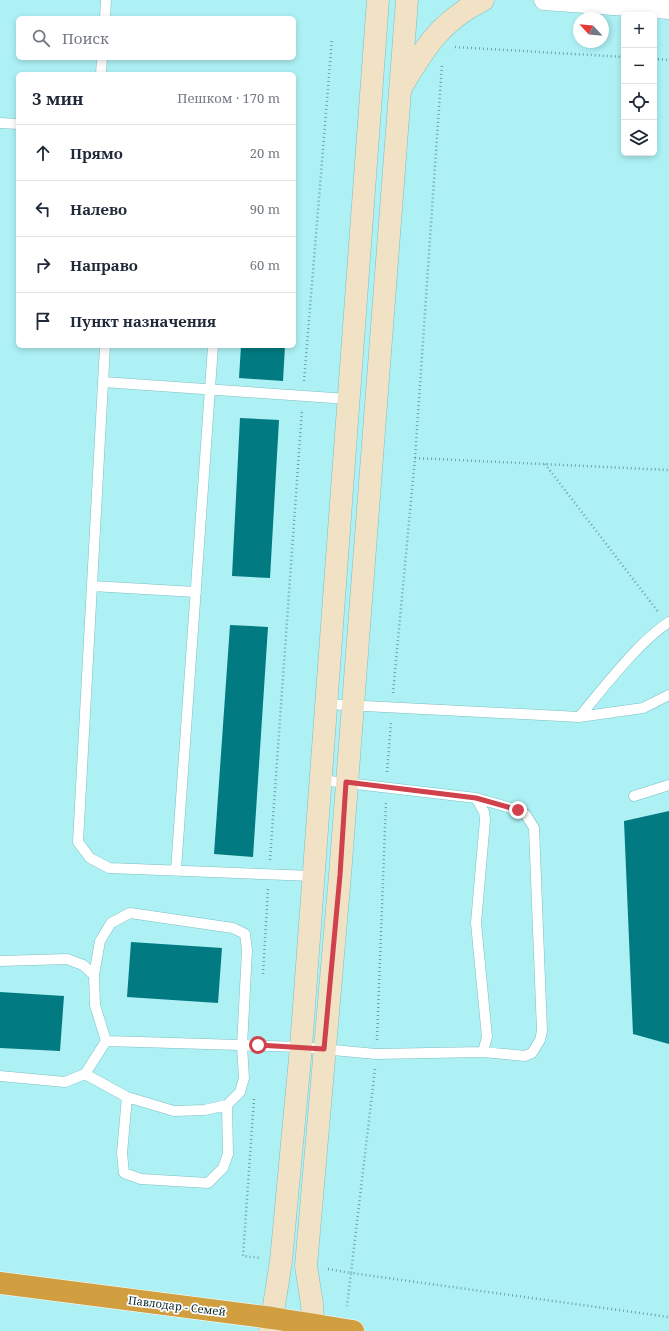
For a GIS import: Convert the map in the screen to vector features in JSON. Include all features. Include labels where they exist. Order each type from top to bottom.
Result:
[{"type":"highway","name":"Павлодар - Семей","points":[[0,1283],[271,1324],[353,1331]]},
{"type":"street","points":[[271,1324],[281,1261],[301,1047],[378,0]]},
{"type":"street","points":[[314,1328],[306,1266],[340,875],[407,0]]},
{"type":"street","points":[[400,89],[424,49],[445,24],[470,6],[483,0]]},
{"type":"street","points":[[544,0],[669,9]]},
{"type":"lane","points":[[105,16],[106,0]]},
{"type":"lane","points":[[101,72],[102,60]]},
{"type":"lane","points":[[0,123],[16,124]]},
{"type":"lane","points":[[105,348],[78,842],[90,858],[109,868],[313,876]]},
{"type":"lane","points":[[176,870],[213,348]]},
{"type":"lane","points":[[103,382],[210,388],[348,399]]},
{"type":"lane","points":[[92,586],[196,592]]},
{"type":"lane","points":[[579,717],[607,683],[657,630],[668,623]]},
{"type":"lane","points":[[326,704],[579,717],[643,708],[669,695]]},
{"type":"lane","points":[[106,1041],[301,1047],[376,1054],[483,1052],[525,1056],[532,1053],[540,1040],[542,1032],[534,828],[526,815],[518,810],[476,798],[321,780]]},
{"type":"lane","points":[[634,796],[669,785]]},
{"type":"lane","points":[[476,798],[484,812],[485,820],[476,923],[487,1037],[483,1052]]},
{"type":"lane","points":[[0,1076],[65,1082],[85,1074],[106,1041],[95,1005],[94,974],[100,941],[111,924],[130,913],[233,928],[245,934],[247,950],[242,1046],[244,1078],[240,1092],[227,1105],[204,1110],[174,1111],[126,1097],[85,1074]]},
{"type":"lane","points":[[0,961],[67,959],[82,965],[94,974]]},
{"type":"lane","points":[[126,1097],[122,1152],[124,1173],[141,1179],[208,1183],[223,1168],[228,1154],[227,1105]]},
{"type":"path","points":[[263,975],[303,396],[332,39]]},
{"type":"path","points":[[657,59],[669,60]]},
{"type":"path","points":[[415,458],[669,470]]},
{"type":"path","points":[[545,464],[668,623]]},
{"type":"path","points":[[255,1092],[243,1256],[281,1261]]},
{"type":"path","points":[[347,1306],[351,1272]]},
{"type":"building","points":[[241,348],[285,348],[283,381],[239,378]]},
{"type":"building","points":[[240,418],[279,420],[270,578],[232,576]]},
{"type":"building","points":[[230,625],[268,627],[253,857],[214,854]]},
{"type":"building","points":[[669,811],[669,1044],[633,1034],[624,821]]},
{"type":"building","points":[[131,942],[222,948],[218,1003],[127,997]]},
{"type":"building","points":[[0,992],[64,996],[60,1051],[0,1048]]},
{"type":"route","points":[[258,1045],[324,1049],[340,875],[346,782],[476,798],[518,810]]}]
